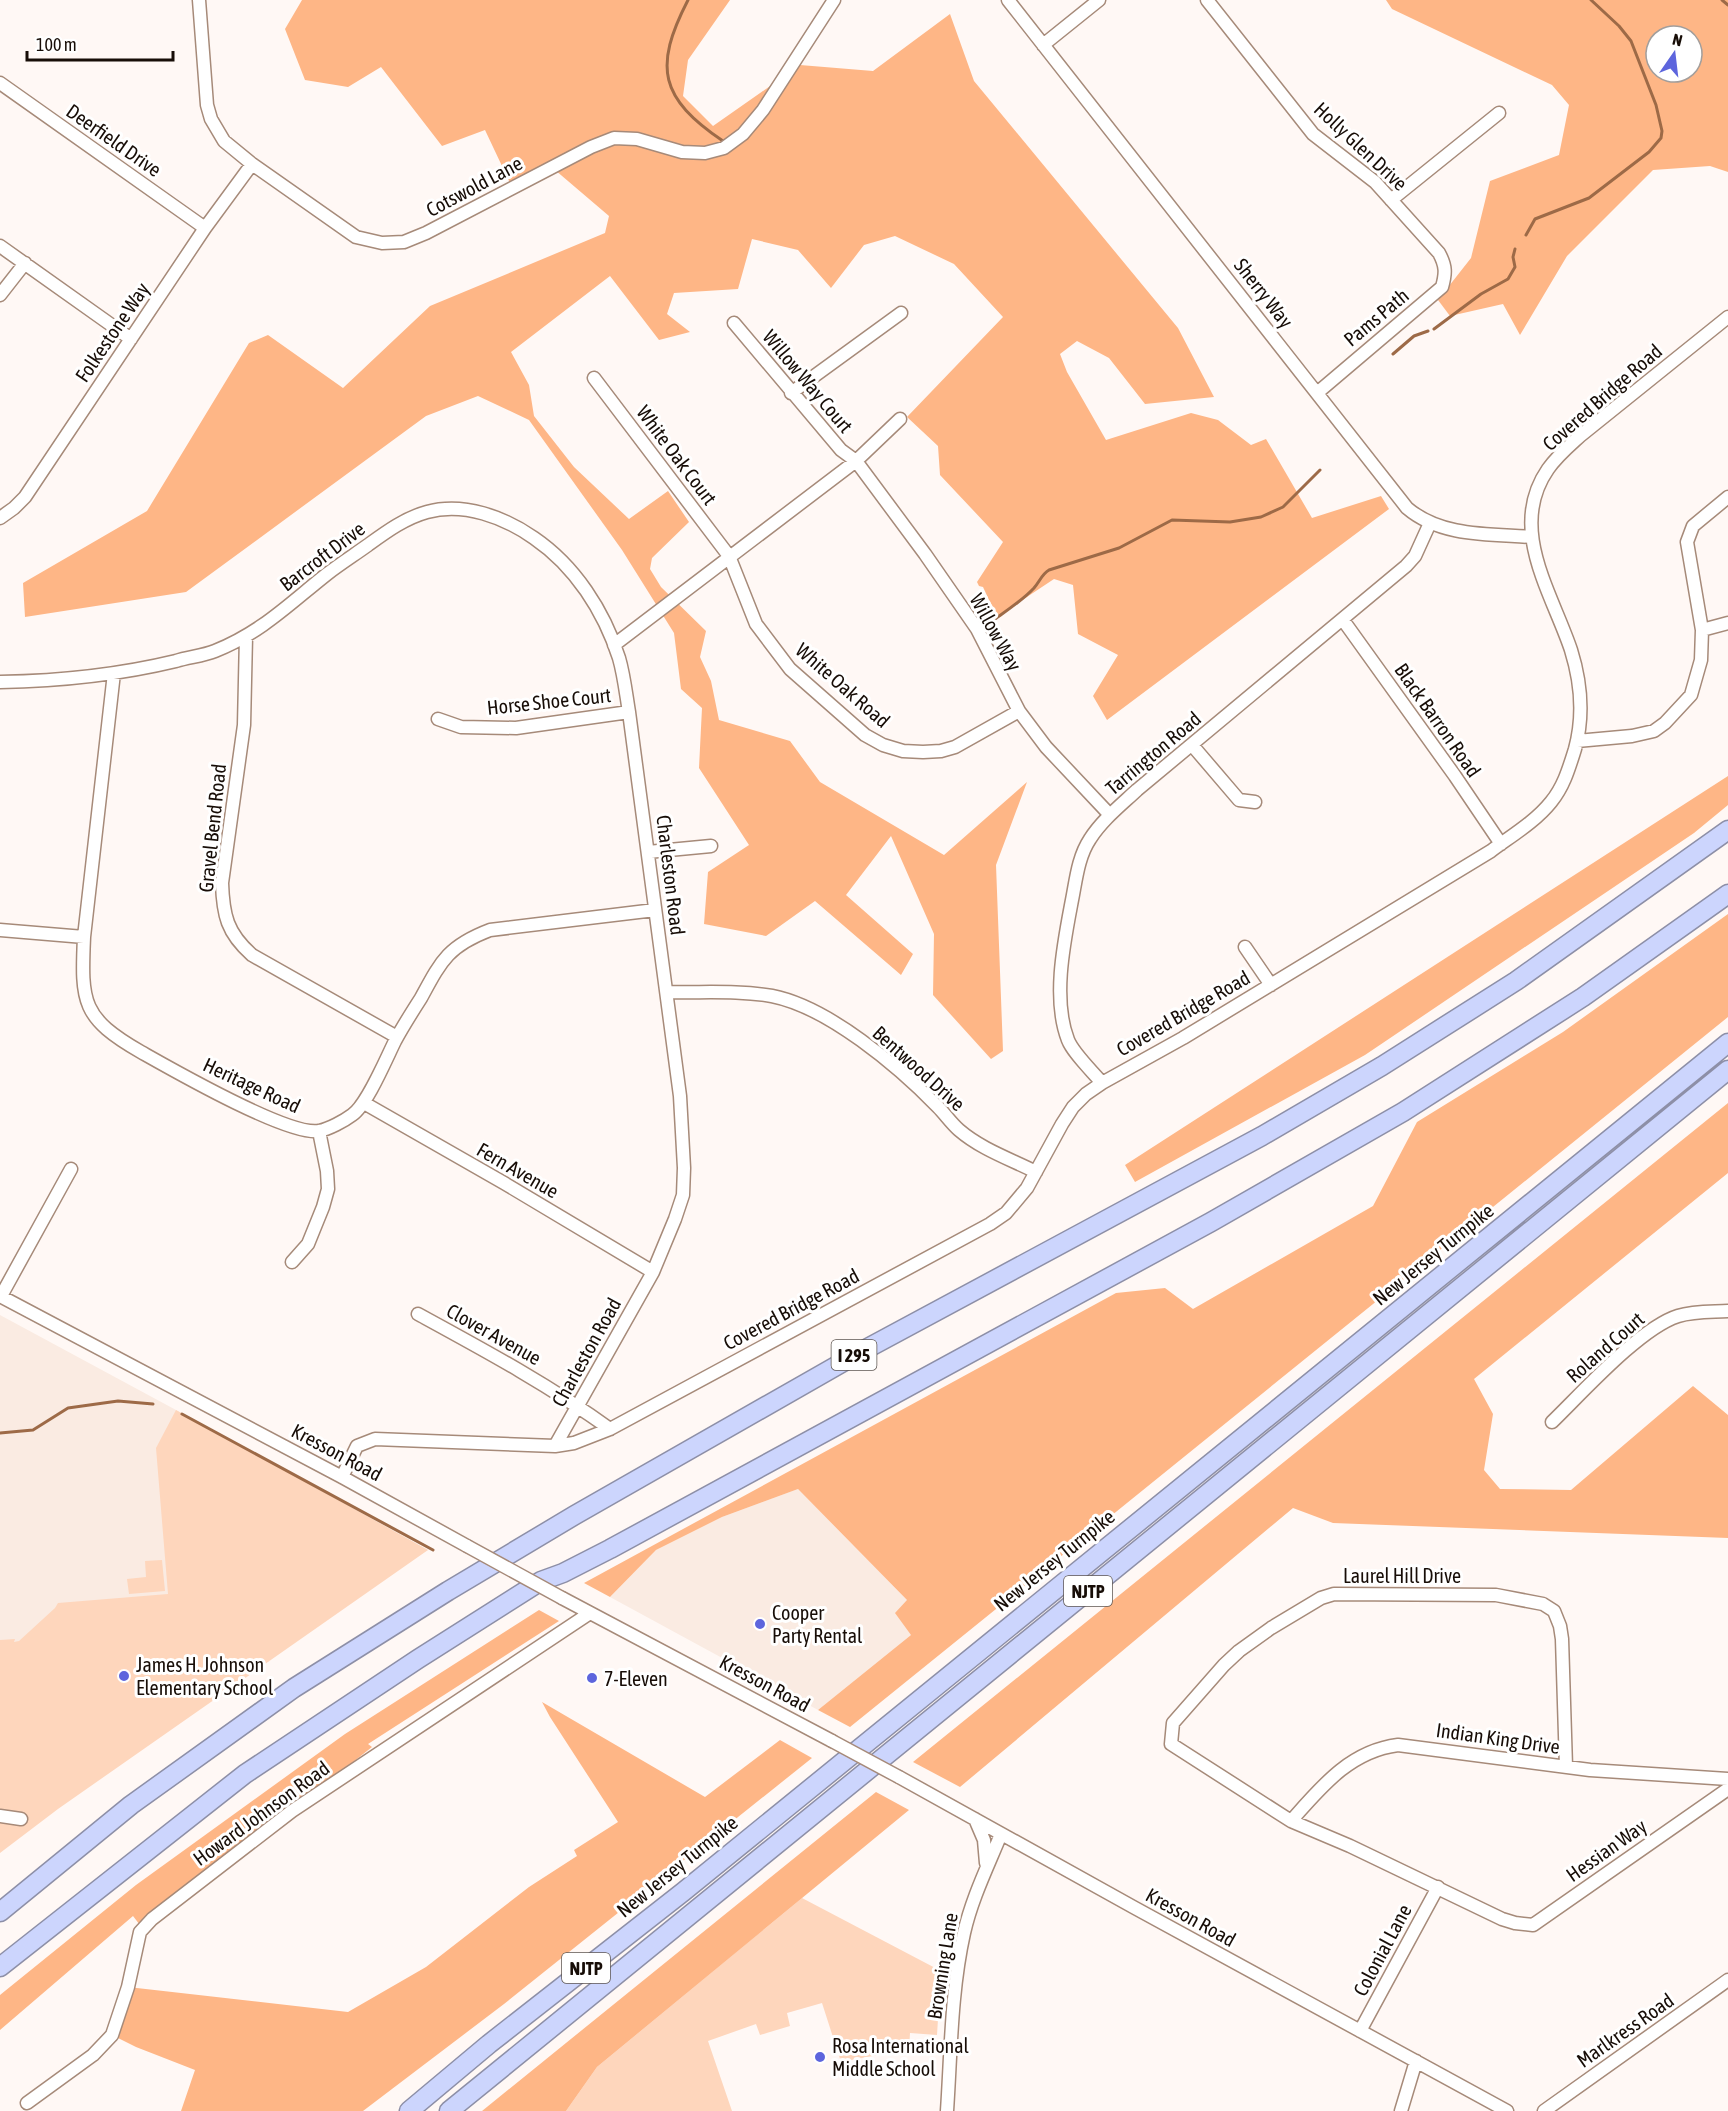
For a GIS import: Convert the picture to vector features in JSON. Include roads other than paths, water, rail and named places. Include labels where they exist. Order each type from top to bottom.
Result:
[{"type":"highway","name":"I 295","points":[[0,1912],[131,1806],[294,1688],[448,1591],[575,1515],[866,1348],[1262,1137],[1382,1066],[1515,981],[1728,830]]},
{"type":"highway","points":[[0,1967],[245,1774],[418,1659],[541,1581],[610,1550],[1211,1222],[1403,1112],[1582,997],[1728,894]]},
{"type":"highway","name":"New Jersey Turnpike","points":[[409,2111],[489,2044],[683,1892],[1728,1043]]},
{"type":"highway","name":"NJTP","points":[[449,2111],[1728,1070]]},
{"type":"highway","points":[[394,2111],[447,2071],[489,2044]]},
{"type":"street","name":"Cotswold Lane","points":[[199,0],[207,105],[211,119],[225,141],[252,164],[356,237],[382,243],[404,242],[426,233],[591,147],[614,138],[637,139],[682,152],[705,153],[724,148],[743,134],[763,110],[834,0]]},
{"type":"street","name":"Sherry Way","points":[[1008,0],[1407,508],[1419,518],[1457,531],[1532,537]]},
{"type":"street","points":[[1043,45],[1099,0]]},
{"type":"street","name":"Holly Glen Drive","points":[[1207,0],[1313,134],[1375,182],[1439,253],[1444,264]]},
{"type":"street","name":"Deerfield Drive","points":[[0,83],[206,228]]},
{"type":"street","points":[[1391,200],[1499,112]]},
{"type":"street","name":"Folkestone Way","points":[[0,518],[25,497],[206,228],[252,164]]},
{"type":"street","points":[[0,246],[131,339]]},
{"type":"street","points":[[0,295],[25,263]]},
{"type":"street","name":"Pams Path","points":[[1317,393],[1442,287],[1446,273],[1444,264]]},
{"type":"street","points":[[791,393],[901,313]]},
{"type":"street","name":"Covered Bridge Road","points":[[342,1477],[357,1446],[375,1439],[555,1446],[574,1443],[610,1429],[990,1224],[1015,1203],[1027,1188],[1062,1124],[1073,1107],[1086,1094],[1183,1038],[1501,844],[1531,821],[1550,804],[1569,771],[1577,741],[1581,707],[1580,688],[1571,651],[1542,579],[1532,537],[1534,502],[1547,470],[1580,436],[1728,317]]},
{"type":"street","name":"Willow Way Court","points":[[734,323],[841,450],[856,461]]},
{"type":"street","name":"White Oak Court","points":[[594,378],[729,556]]},
{"type":"street","points":[[614,645],[856,461],[900,419]]},
{"type":"street","name":"Willow Way","points":[[856,461],[925,554],[976,629],[1019,711],[1046,747],[1110,815]]},
{"type":"street","points":[[1577,741],[1632,736],[1654,731],[1665,723],[1691,695],[1701,660],[1702,630],[1687,542],[1693,526],[1728,497]]},
{"type":"street","name":"Barcroft Drive","points":[[0,682],[56,681],[114,673],[214,651],[265,626],[328,573],[393,527],[427,512],[456,508],[485,513],[517,526],[544,545],[570,569],[590,596],[607,626],[614,645]]},
{"type":"street","name":"Tarrington Road","points":[[1102,1083],[1069,1042],[1062,1017],[1061,968],[1075,883],[1090,839],[1110,815],[1406,566],[1415,556],[1430,523]]},
{"type":"street","name":"White Oak Road","points":[[729,556],[756,624],[790,669],[865,735],[883,745],[903,751],[922,753],[941,751],[955,747],[1019,711]]},
{"type":"street","name":"Black Barron Road","points":[[1343,620],[1501,844]]},
{"type":"street","points":[[1702,630],[1728,623]]},
{"type":"street","name":"Gravel Bend Road","points":[[246,636],[244,725],[222,883],[223,906],[230,929],[238,943],[252,955],[398,1037]]},
{"type":"street","name":"Charleston Road","points":[[555,1446],[652,1272],[683,1195],[684,1168],[680,1096],[629,712],[619,659],[614,645]]},
{"type":"street","name":"Heritage Road","points":[[114,673],[84,937],[82,976],[85,995],[97,1020],[112,1035],[265,1117],[301,1130],[320,1131],[353,1115],[363,1103],[442,960],[471,937],[499,929],[655,910]]},
{"type":"street","name":"Horse Shoe Court","points":[[438,719],[461,727],[516,728],[629,712]]},
{"type":"street","points":[[1192,745],[1239,800],[1255,802]]},
{"type":"street","points":[[648,852],[711,846]]},
{"type":"street","points":[[0,930],[84,937]]},
{"type":"street","points":[[1245,947],[1271,984]]},
{"type":"street","name":"Bentwood Drive","points":[[667,993],[772,996],[800,1005],[835,1024],[878,1053],[972,1140],[1036,1172]]},
{"type":"street","name":"Fern Avenue","points":[[363,1103],[504,1183],[652,1272]]},
{"type":"street","points":[[292,1262],[308,1244],[323,1207],[327,1189],[327,1171],[320,1131]]},
{"type":"street","points":[[1,1296],[71,1169]]},
{"type":"street","name":"Kresson Road","points":[[1,1296],[899,1777],[1507,2111]]},
{"type":"street","name":"Roland Court","points":[[1552,1422],[1620,1356],[1659,1324],[1678,1316],[1698,1312],[1728,1311]]},
{"type":"street","name":"Clover Avenue","points":[[418,1314],[516,1367],[579,1406],[610,1429]]},
{"type":"street","name":"Laurel Hill Drive","points":[[1502,1919],[1350,1846],[1291,1821],[1171,1744],[1173,1723],[1239,1651],[1271,1628],[1321,1598],[1334,1594],[1496,1595],[1543,1604],[1554,1611],[1562,1639],[1566,1767]]},
{"type":"street","name":"Howard Johnson Road","points":[[27,2103],[93,2055],[112,2035],[128,1987],[140,1932],[152,1919],[292,1811],[590,1613]]},
{"type":"street","name":"Indian King Drive","points":[[1291,1821],[1337,1772],[1355,1759],[1383,1747],[1398,1745],[1566,1767],[1728,1779]]},
{"type":"street","name":"Hessian Way","points":[[1502,1919],[1533,1925],[1728,1789]]},
{"type":"street","points":[[0,1816],[21,1820]]},
{"type":"street","points":[[974,1818],[984,1840],[986,1870]]},
{"type":"street","name":"Browning Lane","points":[[947,2111],[952,2019],[958,1970],[970,1910],[1001,1833]]},
{"type":"street","name":"Colonial Lane","points":[[1360,2031],[1438,1887]]},
{"type":"street","name":"Marlkress Road","points":[[1544,2111],[1728,1980]]},
{"type":"street","points":[[1401,2111],[1416,2061]]},
{"type":"waterway","points":[[688,0],[670,45],[667,63],[669,80],[675,95],[686,110],[723,141]]},
{"type":"waterway","points":[[1526,235],[1535,219],[1589,198],[1649,152],[1661,138],[1662,131],[1656,105],[1631,41],[1619,26],[1591,0]]},
{"type":"waterway","points":[[1722,0],[1728,5]]},
{"type":"waterway","points":[[1434,329],[1481,294],[1508,279],[1515,267],[1513,257],[1515,249]]},
{"type":"waterway","points":[[1393,354],[1414,336],[1428,331]]},
{"type":"waterway","points":[[992,621],[1014,606],[1049,570],[1119,548],[1172,520],[1230,522],[1261,517],[1283,507],[1320,470]]},
{"type":"waterway","points":[[0,1433],[33,1430],[68,1408],[118,1401],[153,1404]]},
{"type":"waterway","points":[[182,1414],[433,1550]]},
{"type":"place","name":"Cooper Party Rental","points":[[760,1624]]},
{"type":"place","name":"James H. Johnson Elementary School","points":[[124,1676]]},
{"type":"place","name":"7-Eleven","points":[[592,1678]]},
{"type":"place","name":"Rosa International Middle School","points":[[820,2057]]}]
